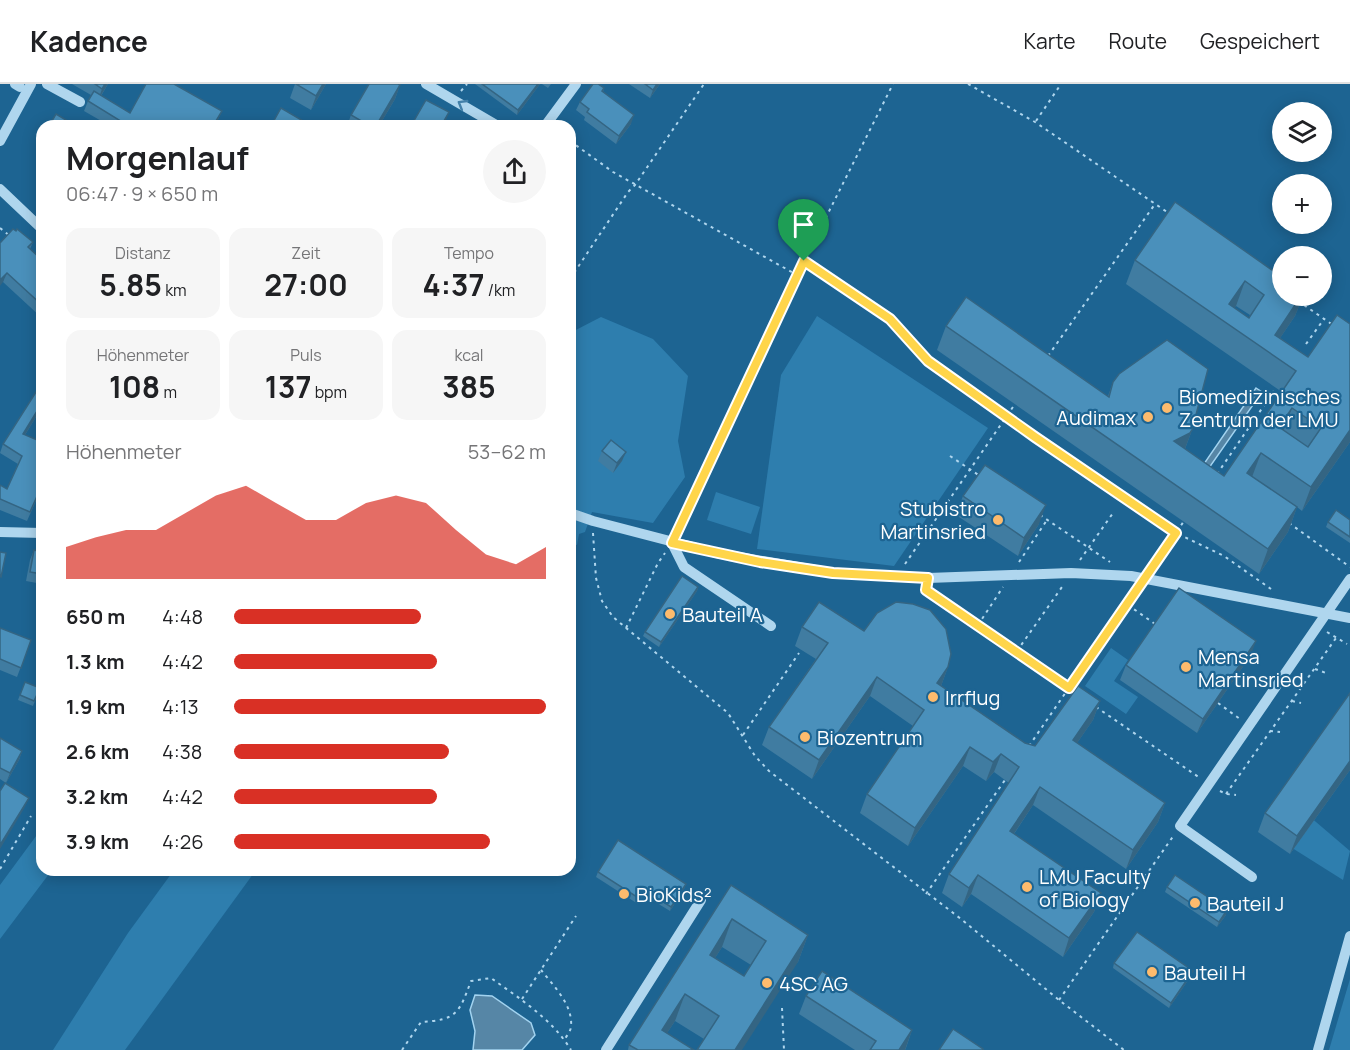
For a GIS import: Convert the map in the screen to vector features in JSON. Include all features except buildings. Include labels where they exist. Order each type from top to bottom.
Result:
[{"type":"street","points":[[47,84],[80,102]]},
{"type":"street","points":[[426,84],[488,120]]},
{"type":"street","points":[[549,120],[576,84]]},
{"type":"street","points":[[0,141],[22,88]]},
{"type":"street","points":[[0,189],[36,223]]},
{"type":"street","points":[[576,515],[672,543],[760,562],[833,573],[928,578],[1071,573],[1131,576],[1350,618]]},
{"type":"street","points":[[0,532],[36,533]]},
{"type":"street","points":[[672,543],[684,567],[771,626]]},
{"type":"street","points":[[1252,877],[1180,826],[1350,579]]},
{"type":"street","points":[[606,1050],[701,900]]},
{"type":"street","points":[[1318,1050],[1350,936]]},
{"type":"path","points":[[576,270],[704,84]]},
{"type":"path","points":[[626,628],[658,562],[672,543],[797,275],[892,84]]},
{"type":"path","points":[[968,84],[1035,122],[1174,217]]},
{"type":"path","points":[[1035,122],[1061,84]]},
{"type":"path","points":[[576,145],[635,185],[797,275]]},
{"type":"path","points":[[1046,360],[1155,204]]},
{"type":"path","points":[[0,228],[13,238]]},
{"type":"path","points":[[804,261],[890,319],[928,361],[1006,417],[1176,533],[1224,556],[1271,589]]},
{"type":"path","points":[[1305,306],[1333,325]]},
{"type":"path","points":[[1306,344],[1324,319]]},
{"type":"path","points":[[1211,483],[1276,388]]},
{"type":"path","points":[[907,559],[1015,404]]},
{"type":"path","points":[[950,456],[989,482]]},
{"type":"path","points":[[1218,473],[1223,477]]},
{"type":"path","points":[[1036,513],[1131,576]]},
{"type":"path","points":[[1282,518],[1350,567]]},
{"type":"path","points":[[592,521],[596,578],[602,601],[614,617],[728,714],[755,756],[769,771],[961,919],[1124,1050]]},
{"type":"path","points":[[1024,753],[1184,521]]},
{"type":"path","points":[[928,578],[926,590],[1078,694]]},
{"type":"path","points":[[1127,604],[1158,626]]},
{"type":"path","points":[[1317,625],[1347,644]]},
{"type":"path","points":[[1226,794],[1336,638]]},
{"type":"path","points":[[743,735],[799,653]]},
{"type":"path","points":[[1315,669],[1326,673]]},
{"type":"path","points":[[1292,701],[1301,703]]},
{"type":"path","points":[[1097,707],[1208,784],[1226,794],[1236,795]]},
{"type":"path","points":[[1270,731],[1280,732]]},
{"type":"path","points":[[926,894],[1005,780]]},
{"type":"path","points":[[0,869],[31,816]]},
{"type":"path","points":[[1059,1000],[1180,826]]},
{"type":"path","points":[[522,999],[576,916]]},
{"type":"path","points":[[541,970],[559,992],[570,1013],[572,1028],[565,1039]]},
{"type":"path","points":[[402,1050],[421,1022],[442,1020],[461,1008],[471,981],[491,978],[522,999],[565,1039],[572,1050]]},
{"type":"path","points":[[782,1008],[784,1050]]},
{"type":"shaded area","points":[[817,316],[988,428],[894,566],[757,549],[781,375]]},
{"type":"shaded area","points":[[601,317],[653,339],[688,376],[678,441],[685,477],[653,523],[592,512],[585,532],[579,534],[577,545],[576,545],[576,330]]},
{"type":"shaded area","points":[[1256,388],[1262,392],[1202,478],[1197,474]]},
{"type":"shaded area","points":[[716,492],[760,507],[751,534],[707,520]]},
{"type":"shaded area","points":[[1111,648],[1128,660],[1114,681],[1138,697],[1126,714],[1085,686]]},
{"type":"shaded area","points":[[1309,816],[1350,851],[1343,880],[1289,846]]},
{"type":"shaded area","points":[[36,836],[36,876],[47,876],[0,939],[0,885]]},
{"type":"shaded area","points":[[170,876],[252,876],[125,1050],[53,1050],[128,933]]},
{"type":"shaded area","points":[[1350,979],[1350,1050],[1329,1050]]},
{"type":"shaded area","points":[[475,995],[492,996],[531,1023],[535,1035],[522,1050],[473,1050],[475,1031],[470,1010]]},
{"type":"place","name":"Biomedizinisches Zentrum der LMU","points":[[1167,408]]},
{"type":"place","name":"Audimax","points":[[1148,417]]},
{"type":"place","name":"Stubistro Martinsried","points":[[998,520]]},
{"type":"place","name":"Bauteil A","points":[[670,614]]},
{"type":"place","name":"Mensa Martinsried","points":[[1186,667]]},
{"type":"place","name":"Irrflug","points":[[933,697]]},
{"type":"place","name":"Biozentrum","points":[[805,737]]},
{"type":"place","name":"LMU Faculty of Biology","points":[[1027,887]]},
{"type":"place","name":"BioKids²","points":[[624,894]]},
{"type":"place","name":"Bauteil J","points":[[1195,903]]},
{"type":"place","name":"Bauteil H","points":[[1152,972]]},
{"type":"place","name":"4SC AG","points":[[767,983]]},
{"type":"route","points":[[804,261],[890,319],[928,361],[1176,533],[1069,688],[926,590],[928,578],[833,573],[760,562],[672,543],[804,261]]}]
